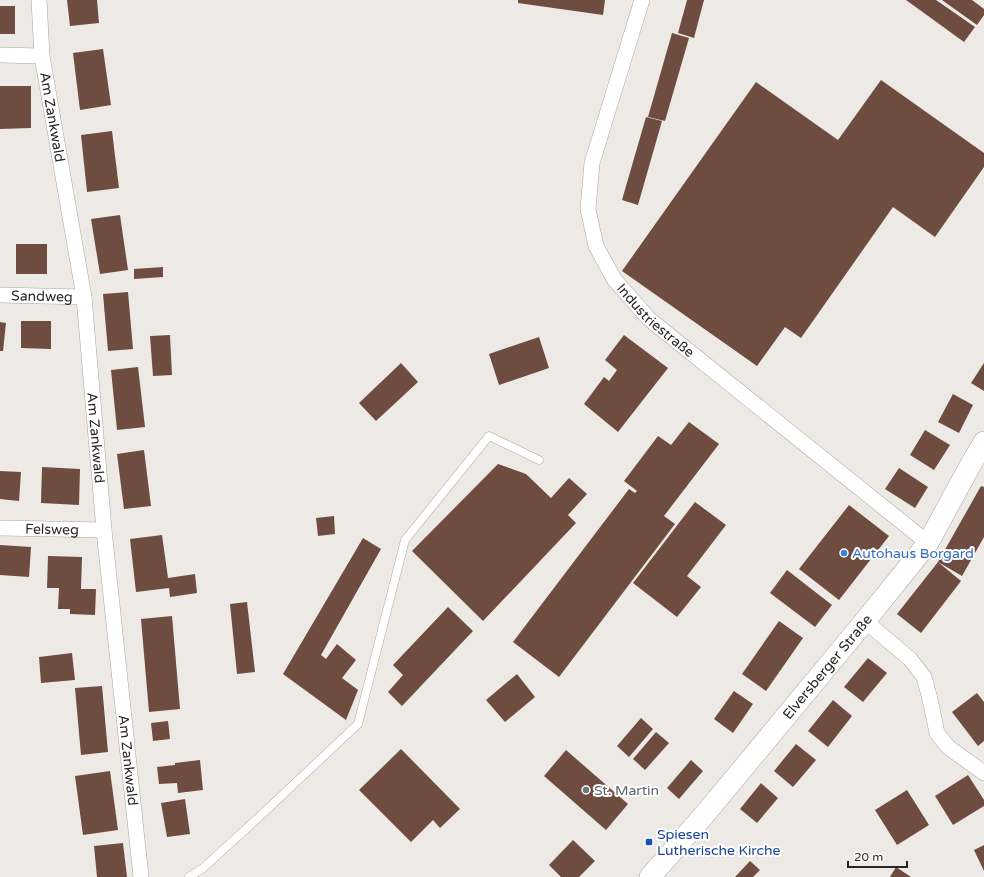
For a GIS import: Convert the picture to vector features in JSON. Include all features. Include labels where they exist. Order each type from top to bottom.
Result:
[{"type":"street","name":"Am Zankwald","points":[[39,0],[42,56],[84,297],[104,530],[141,877]]},
{"type":"street","name":"Industriestraße","points":[[642,0],[592,163],[588,209],[596,246],[614,279],[649,319],[928,543]]},
{"type":"street","points":[[0,55],[42,56]]},
{"type":"street","name":"Sandweg","points":[[0,295],[84,297]]},
{"type":"street","name":"Elversberger Straße","points":[[650,877],[705,814],[928,543],[984,442]]},
{"type":"street","name":"Felsweg","points":[[0,528],[104,530]]},
{"type":"street","points":[[865,621],[910,659],[924,677],[937,733],[948,747],[984,773]]},
{"type":"lane","points":[[189,877],[202,869],[254,822],[358,724],[405,540],[489,436],[539,460]]},
{"type":"building","points":[[67,0],[97,0],[99,23],[70,26]]},
{"type":"building","points":[[518,0],[605,0],[603,15],[518,3]]},
{"type":"building","points":[[687,0],[704,0],[694,38],[678,33]]},
{"type":"building","points":[[906,0],[936,0],[975,27],[964,42]]},
{"type":"building","points":[[942,0],[972,0],[984,9],[984,15],[977,25]]},
{"type":"building","points":[[0,6],[15,6],[15,34],[0,34]]},
{"type":"building","points":[[672,33],[689,38],[665,121],[648,117]]},
{"type":"building","points":[[103,49],[111,105],[80,110],[73,53]]},
{"type":"building","points":[[881,80],[984,153],[984,167],[935,237],[893,207],[801,338],[785,327],[757,366],[622,271],[756,82],[838,140]]},
{"type":"building","points":[[0,86],[31,86],[31,128],[0,129]]},
{"type":"building","points":[[646,117],[662,121],[638,205],[622,200]]},
{"type":"building","points":[[112,131],[119,188],[87,192],[81,135]]},
{"type":"building","points":[[120,215],[128,270],[100,274],[91,219]]},
{"type":"building","points":[[16,244],[47,244],[47,274],[16,274]]},
{"type":"building","points":[[163,267],[163,277],[134,279],[134,269]]},
{"type":"building","points":[[128,292],[133,349],[108,351],[103,294]]},
{"type":"building","points":[[21,321],[51,321],[51,349],[21,348]]},
{"type":"building","points":[[0,322],[6,323],[3,351],[0,351]]},
{"type":"building","points":[[170,335],[172,375],[153,376],[150,336]]},
{"type":"building","points":[[624,335],[668,368],[618,432],[584,404],[604,377],[609,381],[617,370],[605,360]]},
{"type":"building","points":[[539,337],[549,368],[499,385],[489,354]]},
{"type":"building","points":[[401,363],[418,382],[376,421],[359,403]]},
{"type":"building","points":[[984,363],[984,391],[971,383]]},
{"type":"building","points":[[138,367],[145,427],[117,430],[111,370]]},
{"type":"building","points":[[953,394],[973,405],[959,433],[938,422]]},
{"type":"building","points":[[689,422],[719,444],[664,516],[675,524],[559,677],[513,642],[629,489],[635,493],[637,491],[624,481],[658,436],[671,445]]},
{"type":"building","points":[[925,430],[950,445],[934,470],[910,455]]},
{"type":"building","points":[[144,450],[151,506],[124,509],[117,454]]},
{"type":"building","points":[[498,464],[526,474],[551,498],[569,478],[587,494],[568,515],[576,523],[483,621],[412,551]]},
{"type":"building","points":[[42,467],[80,469],[79,505],[41,503]]},
{"type":"building","points":[[899,468],[928,487],[915,508],[885,489]]},
{"type":"building","points":[[0,471],[21,472],[19,501],[0,499]]},
{"type":"building","points":[[981,486],[984,487],[984,537],[962,576],[938,562]]},
{"type":"building","points":[[695,502],[726,525],[687,576],[701,587],[677,617],[633,583]]},
{"type":"building","name":"Autohaus Borgard","points":[[849,505],[889,536],[839,600],[799,569]]},
{"type":"building","points":[[334,516],[335,534],[318,536],[316,518]]},
{"type":"building","points":[[162,535],[168,578],[195,574],[197,593],[170,597],[169,588],[136,592],[130,539]]},
{"type":"building","points":[[363,538],[381,549],[321,655],[326,659],[337,644],[356,660],[342,678],[358,690],[346,720],[283,674]]},
{"type":"building","points":[[0,545],[31,547],[29,577],[0,575]]},
{"type":"building","points":[[48,556],[82,557],[81,589],[96,589],[95,615],[70,614],[70,609],[58,609],[59,588],[47,588]]},
{"type":"building","points":[[938,562],[961,581],[921,633],[897,614]]},
{"type":"building","points":[[787,570],[832,605],[815,627],[770,593]]},
{"type":"building","points":[[247,602],[255,672],[237,674],[230,604]]},
{"type":"building","points":[[448,607],[473,631],[402,706],[388,692],[403,675],[393,665]]},
{"type":"building","points":[[172,616],[180,709],[149,712],[141,619]]},
{"type":"building","points":[[779,621],[803,638],[766,691],[742,674]]},
{"type":"building","points":[[72,653],[75,680],[41,683],[39,657]]},
{"type":"building","points":[[868,658],[887,673],[863,702],[844,687]]},
{"type":"building","points":[[517,674],[535,697],[505,722],[486,700]]},
{"type":"building","points":[[102,686],[108,752],[81,755],[75,688]]},
{"type":"building","points":[[734,691],[753,704],[733,733],[714,719]]},
{"type":"building","points":[[977,693],[984,702],[984,741],[978,746],[952,712]]},
{"type":"building","points":[[833,700],[852,716],[828,747],[808,731]]},
{"type":"building","points":[[641,718],[653,729],[629,757],[617,746]]},
{"type":"building","points":[[168,721],[170,739],[153,741],[151,723]]},
{"type":"building","points":[[656,732],[669,743],[645,770],[633,759]]},
{"type":"building","points":[[796,744],[816,760],[793,787],[774,771]]},
{"type":"building","points":[[401,749],[460,809],[440,828],[433,820],[411,842],[359,790]]},
{"type":"building","name":"St. Martin","points":[[566,750],[628,804],[606,830],[544,776]]},
{"type":"building","points":[[200,760],[203,790],[178,793],[177,783],[159,784],[157,767]]},
{"type":"building","points":[[691,760],[703,771],[679,799],[667,788]]},
{"type":"building","points":[[110,771],[118,830],[83,835],[75,776]]},
{"type":"building","points":[[968,775],[984,800],[984,806],[953,825],[935,796]]},
{"type":"building","points":[[761,783],[778,798],[757,823],[740,809]]},
{"type":"building","points":[[907,790],[929,825],[897,845],[875,810]]},
{"type":"building","points":[[185,799],[190,834],[167,837],[161,803]]},
{"type":"building","points":[[573,840],[595,861],[579,877],[561,877],[549,865]]},
{"type":"building","points":[[123,843],[127,877],[97,877],[94,846]]},
{"type":"building","points":[[984,845],[984,871],[974,850]]},
{"type":"building","points":[[750,861],[760,870],[753,877],[735,877]]},
{"type":"building","points":[[896,867],[911,877],[890,877]]},
{"type":"place","name":"Autohaus Borgard","points":[[844,553]]},
{"type":"place","name":"St. Martin","points":[[586,790]]},
{"type":"place","name":"Spiesen Lutherische Kirche","points":[[649,842]]}]
